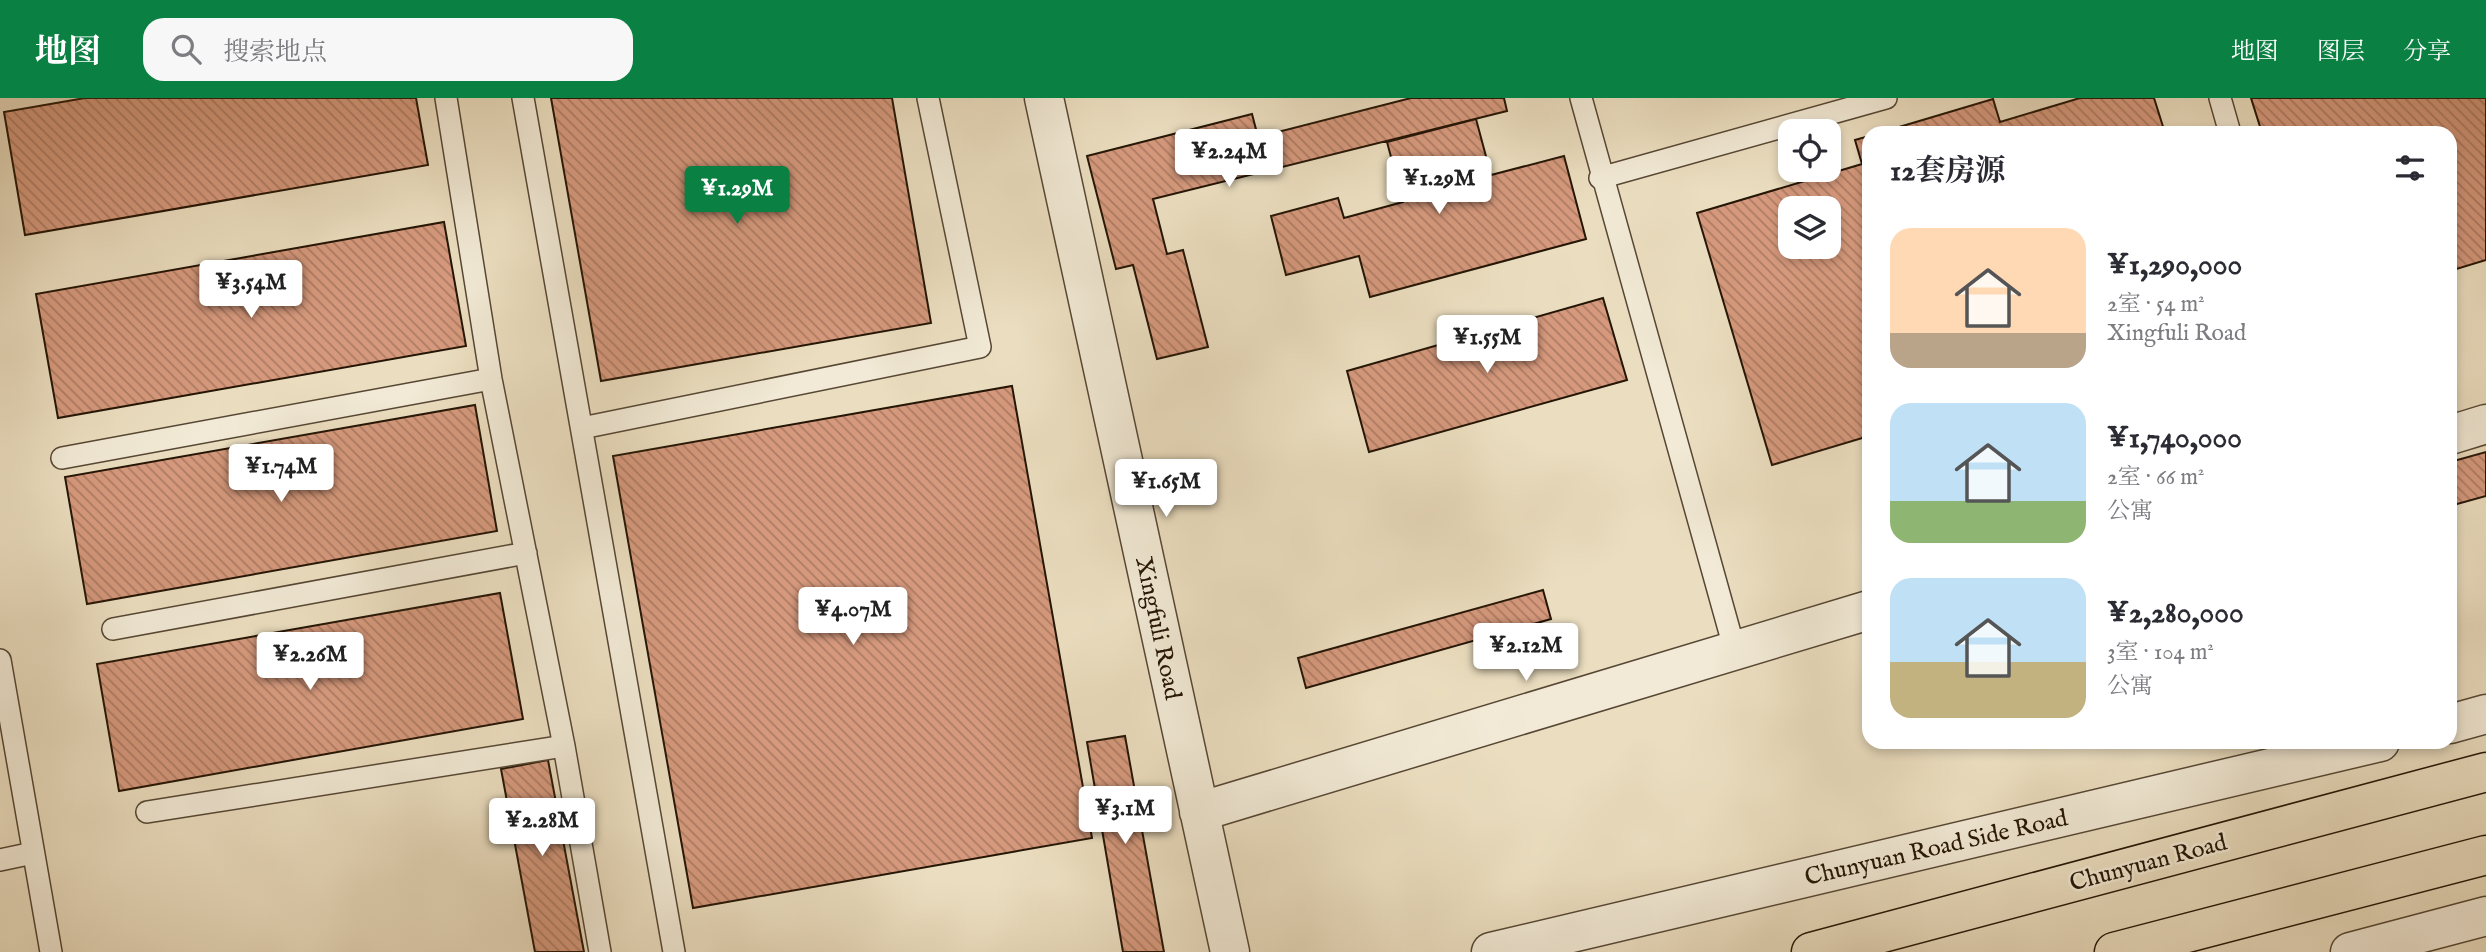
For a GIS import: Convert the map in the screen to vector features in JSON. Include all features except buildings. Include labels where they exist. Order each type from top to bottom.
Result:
[{"type":"main road","name":"Chunyuan Road","points":[[1811,952],[2486,772]]},
{"type":"main road","points":[[2114,952],[2486,855]]},
{"type":"street","name":"Xingfuli Road","points":[[1044,98],[1230,952]]},
{"type":"street","points":[[2457,433],[2486,424]]},
{"type":"street","points":[[1199,812],[1862,612]]},
{"type":"street","points":[[2457,722],[2486,715]]},
{"type":"street","name":"Chunyuan Road Side Road","points":[[1491,952],[2350,749]]},
{"type":"street","points":[[2350,952],[2486,916]]},
{"type":"lane","points":[[446,98],[491,379],[564,746],[600,952]]},
{"type":"lane","points":[[523,98],[674,952]]},
{"type":"lane","points":[[582,428],[980,347],[928,98]]},
{"type":"lane","points":[[1581,98],[1600,178],[1735,651]]},
{"type":"lane","points":[[1600,178],[1886,98]]},
{"type":"lane","points":[[2220,98],[2228,126]]},
{"type":"lane","points":[[62,458],[491,379]]},
{"type":"lane","points":[[113,629],[526,553]]},
{"type":"lane","points":[[0,660],[51,952]]},
{"type":"lane","points":[[147,812],[564,746]]},
{"type":"lane","points":[[0,860],[33,853]]}]
